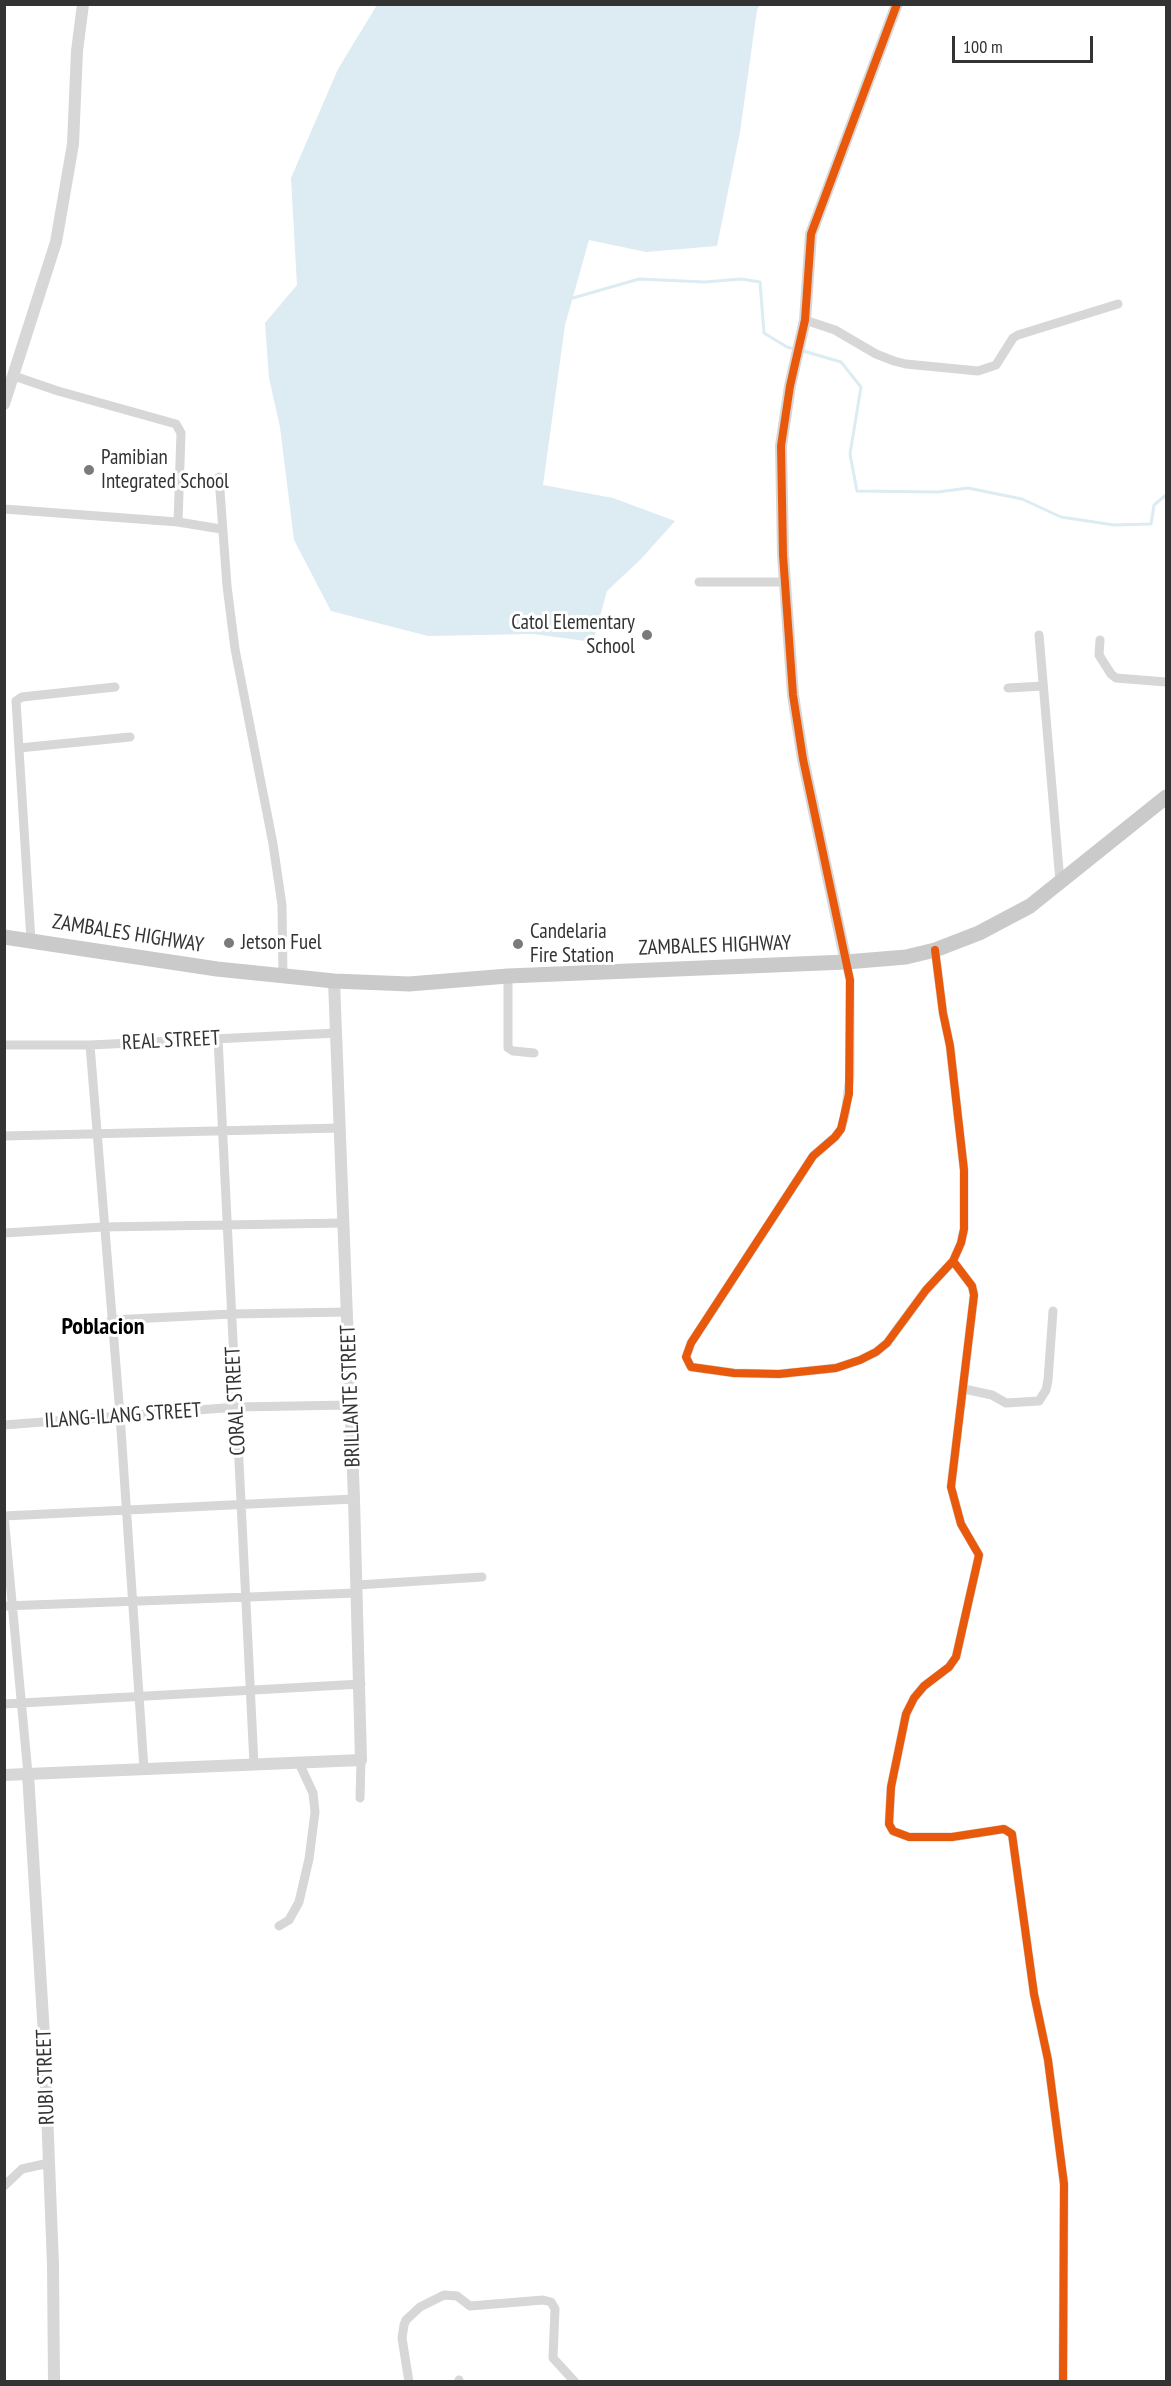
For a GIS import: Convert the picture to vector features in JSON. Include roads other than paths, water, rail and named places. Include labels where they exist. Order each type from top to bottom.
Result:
[{"type":"main road","name":"ZAMBALES HIGHWAY","points":[[4,937],[177,964],[334,981],[409,984],[508,976],[846,962],[906,957],[936,950],[1005,920],[1030,906],[1167,797]]},
{"type":"street","points":[[4,404],[56,242],[73,144],[77,51],[83,4]]},
{"type":"street","points":[[897,4],[811,234],[804,323],[781,446],[785,582],[794,706],[850,980],[850,1076],[845,1114],[841,1129],[813,1156],[803,1170],[691,1343],[686,1361],[691,1367],[734,1373],[779,1374],[836,1368],[860,1360],[887,1343],[926,1290],[953,1262],[964,1229],[964,1170],[951,1046],[943,1013],[936,950]]},
{"type":"street","points":[[804,323],[835,330],[876,354],[894,361],[978,371],[996,365],[1012,338],[1018,335],[1118,304]]},
{"type":"street","points":[[14,376],[58,391],[177,424],[181,433],[178,522]]},
{"type":"street","points":[[219,477],[221,529],[235,649],[273,844],[282,905],[283,975]]},
{"type":"street","points":[[4,509],[178,522],[221,529]]},
{"type":"street","points":[[699,582],[785,582]]},
{"type":"street","points":[[1039,635],[1060,882]]},
{"type":"street","points":[[1100,640],[1099,655],[1116,678],[1167,682]]},
{"type":"street","points":[[1008,688],[1043,686]]},
{"type":"street","points":[[31,941],[16,705],[18,699],[115,687]]},
{"type":"street","points":[[19,748],[130,737]]},
{"type":"street","points":[[508,976],[508,1048],[513,1051],[534,1053]]},
{"type":"street","name":"BRILLANTE STREET","points":[[334,981],[361,1684],[361,1760]]},
{"type":"street","name":"REAL STREET","points":[[4,1045],[90,1045],[337,1033]]},
{"type":"street","name":"CORAL STREET","points":[[218,1038],[254,1764]]},
{"type":"street","points":[[90,1045],[120,1415],[144,1769]]},
{"type":"street","points":[[4,1136],[340,1128]]},
{"type":"street","points":[[4,1233],[103,1227],[344,1222]]},
{"type":"street","points":[[953,1262],[972,1286],[974,1295],[951,1488],[961,1524],[977,1548],[978,1566],[956,1657],[949,1667],[919,1692],[906,1714],[891,1786],[889,1824],[893,1831],[909,1838],[952,1837],[1004,1829],[1012,1834],[1034,1994],[1048,2061],[1063,2173],[1063,2382]]},
{"type":"street","points":[[964,1389],[992,1395],[1006,1403],[1039,1401],[1047,1390],[1053,1311]]},
{"type":"street","points":[[111,1320],[232,1314],[348,1312]]},
{"type":"street","name":"ILANG-ILANG STREET","points":[[4,1425],[237,1407],[350,1405]]},
{"type":"street","points":[[28,1774],[8,1606],[4,1516],[354,1499]]},
{"type":"street","points":[[8,1606],[244,1597],[482,1577]]},
{"type":"street","points":[[4,1704],[361,1684]]},
{"type":"street","points":[[4,1775],[361,1760],[360,1798]]},
{"type":"street","points":[[279,1926],[289,1920],[299,1902],[309,1859],[315,1812],[311,1787],[299,1763]]},
{"type":"street","name":"RUBI STREET","points":[[28,1774],[41,1972],[49,2163],[54,2382]]},
{"type":"street","points":[[4,2186],[22,2169],[49,2163]]},
{"type":"street","points":[[409,2382],[402,2338],[406,2320],[429,2302],[439,2297],[452,2295],[470,2306],[543,2300],[551,2302],[555,2309],[553,2358],[575,2382]]},
{"type":"waterway","points":[[573,298],[639,279],[705,282],[741,279],[760,282],[764,333],[794,349]]},
{"type":"waterway","points":[[800,350],[841,362],[861,387],[850,454],[857,491],[938,492],[968,488],[1022,499],[1061,517],[1114,525],[1151,524],[1154,505],[1166,495]]},
{"type":"place","name":"Pamibian Integrated School","points":[[89,470]]},
{"type":"place","name":"Catol Elementary School","points":[[647,635]]},
{"type":"place","name":"Jetson Fuel","points":[[229,943]]},
{"type":"place","name":"Candelaria Fire Station","points":[[518,944]]},
{"type":"district","name":"Poblacion","points":[[103,1327]]}]
